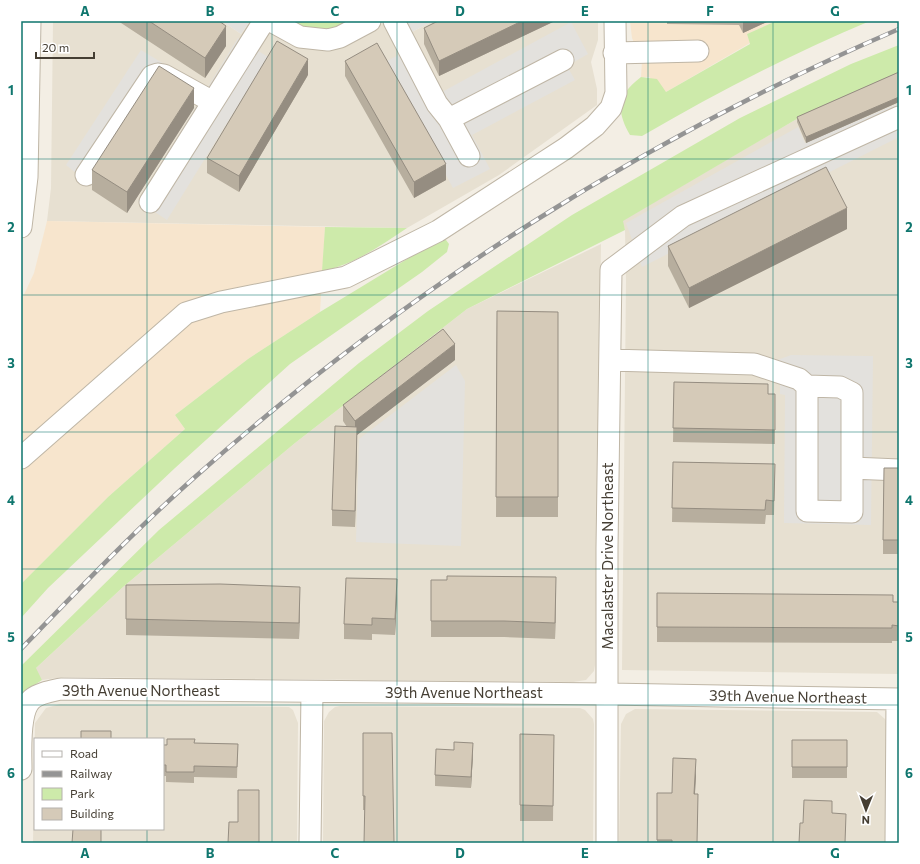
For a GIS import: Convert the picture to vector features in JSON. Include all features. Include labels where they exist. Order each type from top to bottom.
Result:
[{"type":"street","points":[[21,227],[27,177],[25,62],[30,21]]},
{"type":"street","points":[[150,202],[264,21]]},
{"type":"street","points":[[271,21],[300,37],[328,40],[340,37],[370,21]]},
{"type":"street","points":[[394,21],[437,104],[449,119],[469,156]]},
{"type":"street","points":[[21,458],[186,313],[220,302],[346,277],[438,231],[566,148],[596,126],[610,108],[616,93],[614,53],[615,21]]},
{"type":"street","points":[[614,53],[698,51]]},
{"type":"street","points":[[449,119],[563,60]]},
{"type":"street","points":[[86,175],[152,76],[158,74],[164,75],[213,102]]},
{"type":"street","name":"Macalaster Drive Northeast","points":[[607,843],[607,548],[611,270],[683,216],[899,117]]},
{"type":"street","points":[[610,360],[754,364],[799,378],[807,386],[840,387],[852,393],[852,512],[808,511],[807,386]]},
{"type":"street","points":[[852,468],[899,470]]},
{"type":"street","name":"39th Avenue Northeast","points":[[21,769],[22,728],[25,712],[32,699],[46,692],[61,689],[608,694],[898,699]]},
{"type":"street","points":[[310,843],[312,692]]},
{"type":"street","points":[[896,843],[898,699]]},
{"type":"shaded area","points":[[53,21],[222,21],[241,34],[250,21],[255,21],[301,47],[329,49],[388,21],[410,33],[433,21],[598,21],[598,40],[591,62],[597,89],[597,105],[499,175],[407,228],[47,221],[51,188]]},
{"type":"shaded area","points":[[222,21],[250,21],[241,34]]},
{"type":"shaded area","points":[[405,21],[433,21],[410,33]]},
{"type":"shaded area","points":[[630,21],[776,21],[747,34],[750,43],[666,92],[649,77],[641,77],[642,61],[632,38]]},
{"type":"shaded area","points":[[571,22],[588,54],[567,66],[575,80],[472,135],[490,169],[453,188],[385,62],[416,46],[442,92]]},
{"type":"shaded area","points":[[238,38],[268,57],[167,220],[138,201]]},
{"type":"shaded area","points":[[141,50],[169,67],[92,186],[66,165]]},
{"type":"shaded area","points":[[899,76],[899,674],[622,670],[626,281],[625,230],[622,221],[795,120]]},
{"type":"shaded area","points":[[899,103],[899,137],[642,267],[626,223],[798,127],[805,143]]},
{"type":"shaded area","points":[[47,221],[325,227],[320,312],[248,359],[175,415],[185,429],[108,497],[21,584],[21,301],[34,273]]},
{"type":"shaded area","points":[[601,244],[595,665],[594,671],[586,680],[573,682],[64,677],[42,680],[35,669],[123,587],[295,443],[467,309]]},
{"type":"shaded area","points":[[791,355],[873,356],[871,525],[784,523],[785,395],[780,394],[780,382],[772,362]]},
{"type":"shaded area","points":[[456,365],[465,381],[461,546],[356,542],[359,439]]},
{"type":"shaded area","points":[[60,704],[289,707],[293,710],[298,723],[297,843],[33,843],[34,783],[34,830],[164,830],[164,738],[35,738],[35,723],[46,708]]},
{"type":"shaded area","points":[[335,707],[580,708],[585,710],[593,719],[594,724],[593,843],[323,843],[324,721],[329,712]]},
{"type":"shaded area","points":[[635,709],[877,712],[885,719],[887,723],[886,843],[619,843],[621,724],[626,714]]},
{"type":"green space","points":[[288,21],[354,21],[329,29],[313,29]]},
{"type":"green space","points":[[776,21],[870,21],[811,47],[754,75],[642,136],[630,135],[622,118],[621,104],[627,90],[641,77],[657,79],[666,92],[750,44],[747,34]]},
{"type":"green space","points":[[899,45],[899,76],[795,120],[623,221],[625,230],[467,309],[295,443],[123,587],[36,668],[42,680],[21,694],[21,666],[159,530],[359,363],[428,311],[572,215],[740,118],[851,64]]},
{"type":"green space","points":[[325,227],[407,228],[356,259],[322,271]]},
{"type":"green space","points":[[440,239],[446,240],[449,244],[447,252],[422,272],[290,364],[175,468],[48,588],[21,618],[21,584],[108,497],[185,429],[175,415],[248,359],[320,312]]},
{"type":"building","points":[[149,21],[219,21],[226,26],[205,58]]},
{"type":"building","points":[[438,21],[522,21],[439,61],[424,28]]},
{"type":"building","points":[[277,41],[308,59],[239,176],[207,158]]},
{"type":"building","points":[[377,43],[446,164],[414,182],[345,61]]},
{"type":"building","points":[[159,66],[194,88],[127,192],[92,170]]},
{"type":"building","points":[[899,72],[899,97],[806,137],[797,117]]},
{"type":"building","points":[[826,167],[847,208],[689,288],[668,246]]},
{"type":"building","points":[[497,311],[558,312],[558,497],[496,497]]},
{"type":"building","points":[[443,329],[455,344],[355,421],[343,405]]},
{"type":"building","points":[[674,382],[768,384],[768,394],[775,394],[775,430],[673,428]]},
{"type":"building","points":[[335,426],[357,427],[355,511],[332,510]]},
{"type":"building","points":[[673,462],[775,464],[774,501],[766,500],[765,510],[672,508]]},
{"type":"building","points":[[884,468],[899,468],[899,540],[883,540]]},
{"type":"building","points":[[447,576],[556,577],[555,623],[431,621],[431,580],[447,580]]},
{"type":"building","points":[[346,578],[397,579],[395,619],[372,618],[372,625],[344,624]]},
{"type":"building","points":[[220,584],[300,587],[299,623],[126,619],[126,585]]},
{"type":"building","points":[[657,593],[893,595],[893,602],[899,602],[899,626],[892,625],[892,628],[657,627]]},
{"type":"building","points":[[81,731],[111,731],[111,738],[81,738]]},
{"type":"building","points":[[363,733],[392,733],[394,843],[364,843],[365,796],[363,796]]},
{"type":"building","points":[[520,734],[554,735],[553,806],[520,805]]},
{"type":"building","points":[[167,739],[195,739],[194,743],[238,744],[237,767],[194,766],[194,772],[166,772],[166,765],[164,765],[164,745],[167,745]]},
{"type":"building","points":[[792,740],[847,740],[847,767],[792,767]]},
{"type":"building","points":[[454,742],[473,743],[471,777],[435,775],[436,749],[454,750]]},
{"type":"building","points":[[673,758],[696,759],[694,794],[698,794],[697,843],[672,843],[672,840],[657,840],[657,793],[672,793]]},
{"type":"building","points":[[238,790],[259,790],[259,843],[228,843],[229,822],[238,822]]},
{"type":"building","points":[[804,800],[832,801],[832,813],[846,814],[845,843],[799,843],[800,823],[803,823]]},
{"type":"building","points":[[73,830],[101,830],[101,843],[72,843]]},
{"type":"railway","points":[[21,649],[128,540],[195,477],[275,409],[357,344],[442,283],[529,224],[618,170],[710,119],[804,72],[899,29]]}]
